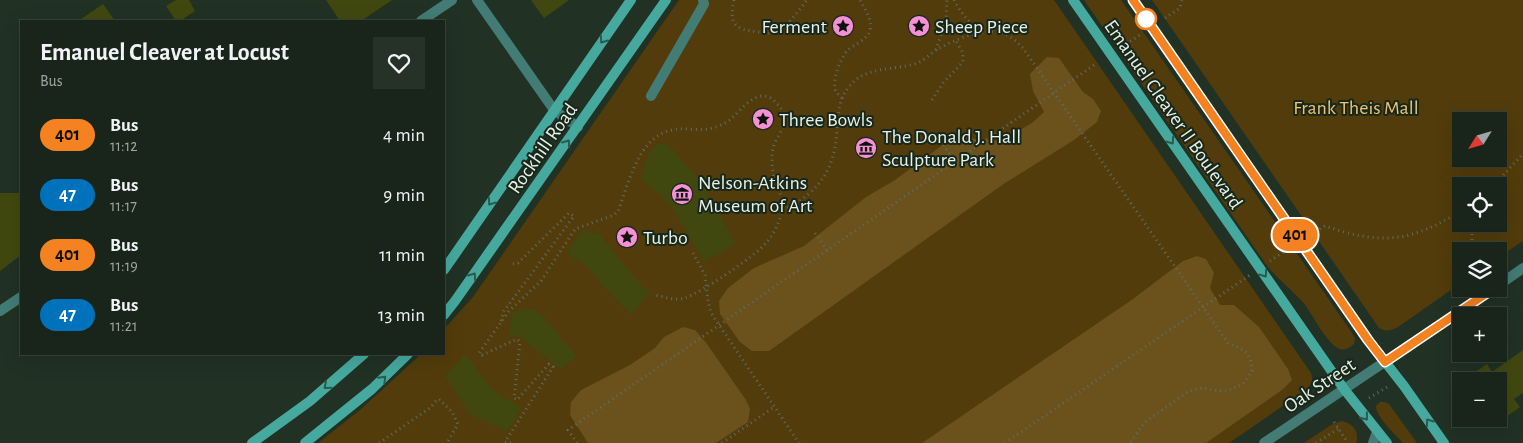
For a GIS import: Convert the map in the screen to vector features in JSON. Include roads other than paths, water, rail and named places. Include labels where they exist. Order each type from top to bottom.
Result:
[{"type":"main road","name":"Rockhill Road","points":[[445,269],[631,0]]},
{"type":"main road","name":"Rockhill Road","points":[[445,314],[456,301],[666,0]]},
{"type":"main road","name":"Emanuel Cleaver II Boulevard","points":[[1073,0],[1344,389],[1387,443]]},
{"type":"main road","name":"Emanuel Cleaver II Boulevard","points":[[1133,0],[1368,340],[1444,443]]},
{"type":"main road","points":[[252,443],[310,401],[363,355]]},
{"type":"main road","points":[[305,443],[372,389],[407,355]]},
{"type":"street","points":[[423,20],[452,0]]},
{"type":"street","points":[[477,0],[554,110],[578,127]]},
{"type":"street","points":[[651,96],[704,4],[704,0]]},
{"type":"street","points":[[1507,279],[1523,268]]},
{"type":"street","name":"Oak Street","points":[[1264,443],[1481,297]]},
{"type":"street","points":[[0,311],[20,298]]},
{"type":"street","points":[[1373,443],[1377,432]]},
{"type":"place","name":"Ferment","points":[[843,26]]},
{"type":"place","name":"Sheep Piece","points":[[919,26]]},
{"type":"place","name":"Three Bowls","points":[[763,119]]},
{"type":"place","name":"The Donald J. Hall Sculpture Park","points":[[866,148]]},
{"type":"place","name":"Nelson-Atkins Museum of Art","points":[[682,194]]},
{"type":"place","name":"Turbo","points":[[627,237]]},
{"type":"park label","name":"Frank Theis Mall","points":[[1356,107]]}]
